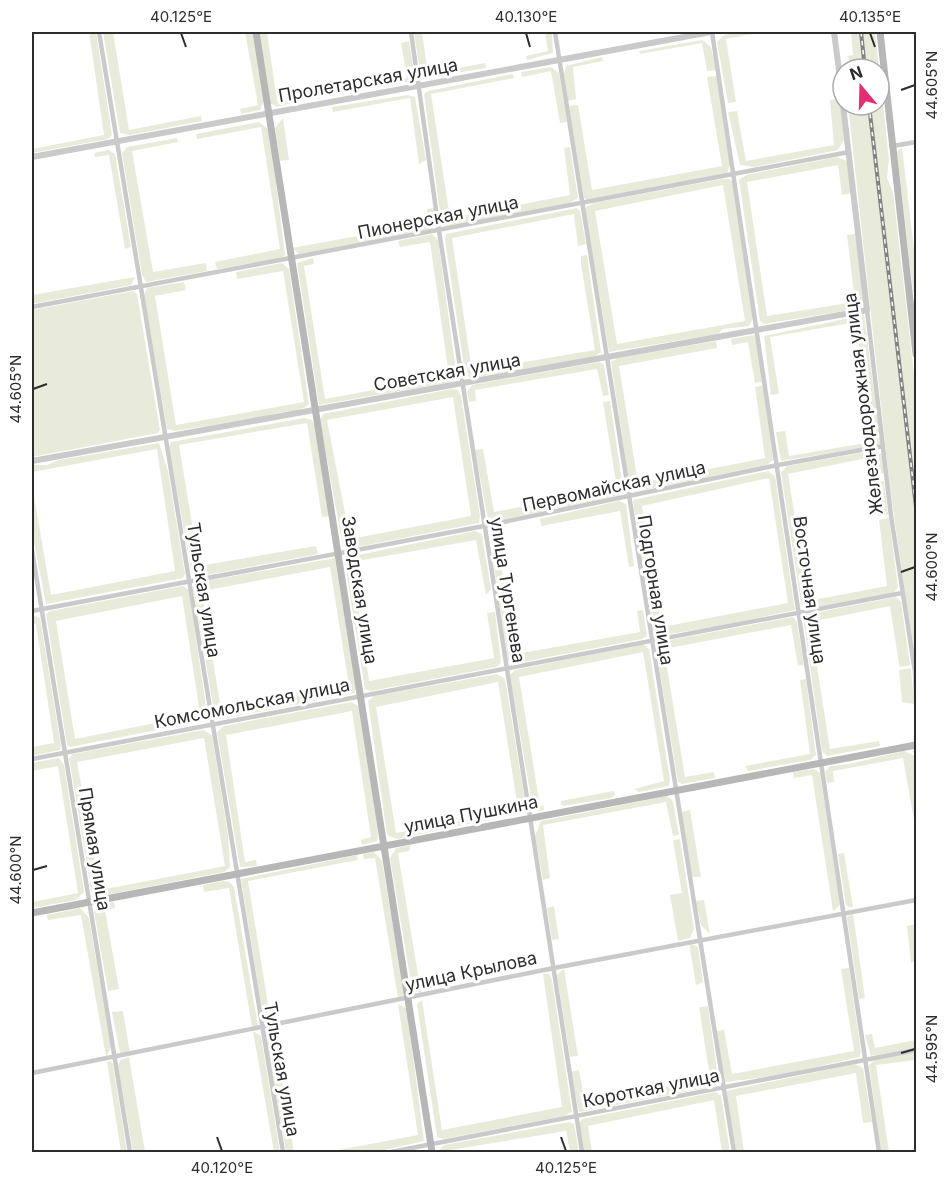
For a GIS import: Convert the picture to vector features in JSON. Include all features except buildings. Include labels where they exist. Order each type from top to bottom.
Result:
[{"type":"main road","name":"Заводская улица","points":[[256,32],[432,1148]]},
{"type":"main road","points":[[880,32],[914,302],[916,354]]},
{"type":"main road","name":"улица Пушкина","points":[[32,912],[822,762],[916,748]]},
{"type":"street","name":"Тульская улица","points":[[99,32],[283,1152]]},
{"type":"street","name":"улица Тургенева","points":[[411,32],[484,526],[582,1152]]},
{"type":"street","name":"Подгорная улица","points":[[555,32],[627,497],[734,1152]]},
{"type":"street","name":"Пролетарская улица","points":[[32,157],[712,32]]},
{"type":"street","name":"Восточная улица","points":[[712,32],[735,174],[879,1152]]},
{"type":"street","name":"Железнодорожная улица","points":[[834,32],[837,57]]},
{"type":"street","name":"Железнодорожная улица","points":[[845,117],[883,446],[916,700]]},
{"type":"street","points":[[893,146],[916,142]]},
{"type":"street","name":"Пионерская улица","points":[[32,307],[849,152]]},
{"type":"street","name":"Советская улица","points":[[32,461],[867,310]]},
{"type":"street","name":"Первомайская улица","points":[[32,611],[484,526],[778,465],[883,446]]},
{"type":"street","name":"Прямая улица","points":[[32,550],[130,1152]]},
{"type":"street","name":"Комсомольская улица","points":[[32,759],[902,593]]},
{"type":"street","points":[[916,736],[916,748]]},
{"type":"street","name":"улица Крылова","points":[[32,1073],[554,968],[916,900]]},
{"type":"street","name":"Короткая улица","points":[[391,1152],[432,1148],[723,1087],[916,1050]]},
{"type":"green space","points":[[89,32],[96,32],[112,135],[108,139],[32,153],[32,149],[104,135]]},
{"type":"green space","points":[[103,32],[113,32],[129,130],[201,116],[202,121],[130,135],[120,133]]},
{"type":"green space","points":[[245,32],[253,32],[264,101],[260,110],[241,114],[240,109],[258,105]]},
{"type":"green space","points":[[259,32],[267,32],[277,101],[298,98],[295,102],[277,107],[270,103]]},
{"type":"green space","points":[[414,32],[422,32],[428,74],[485,63],[486,68],[425,78],[420,72]]},
{"type":"green space","points":[[545,32],[552,32],[553,53],[527,60],[526,56],[548,51]]},
{"type":"green space","points":[[763,32],[726,39],[736,102],[728,103],[717,42],[724,35]]},
{"type":"green space","points":[[851,32],[875,32],[878,57],[848,57],[853,55]]},
{"type":"green space","points":[[702,40],[711,47],[716,70],[707,71],[702,43],[640,54],[639,51]]},
{"type":"green space","points":[[409,41],[414,71],[412,81],[386,87],[385,82],[407,78],[401,43]]},
{"type":"green space","points":[[602,57],[603,61],[573,67],[576,99],[568,101],[564,74],[566,66]]},
{"type":"green space","points":[[551,67],[559,73],[567,122],[560,123],[551,71],[522,77],[521,72]]},
{"type":"green space","points":[[513,74],[514,78],[431,94],[450,218],[570,195],[564,148],[570,147],[578,198],[566,205],[446,226],[441,220],[424,94],[428,91]]},
{"type":"green space","points":[[717,76],[730,165],[727,173],[587,200],[584,198],[569,106],[578,105],[592,190],[722,166],[707,77]]},
{"type":"green space","points":[[408,95],[415,97],[426,160],[419,164],[410,98],[333,112],[332,107]]},
{"type":"green space","points":[[737,111],[746,161],[834,145],[832,117],[842,117],[844,139],[838,150],[754,167],[740,165],[728,112]]},
{"type":"green space","points":[[849,117],[884,117],[889,159],[887,178],[893,192],[916,391],[916,671],[890,488]]},
{"type":"green space","points":[[283,118],[289,160],[280,161],[275,128]]},
{"type":"green space","points":[[259,122],[268,129],[270,134],[285,255],[281,258],[217,269],[215,262],[280,249],[261,127],[197,139],[196,134]]},
{"type":"green space","points":[[177,138],[178,142],[132,151],[153,272],[206,263],[207,271],[146,282],[142,275],[122,153],[127,147]]},
{"type":"green space","points":[[902,147],[916,266],[916,296],[913,292],[897,152]]},
{"type":"green space","points":[[108,150],[115,154],[131,247],[125,249],[109,155],[95,157],[94,153]]},
{"type":"green space","points":[[837,157],[847,161],[852,193],[842,195],[838,165],[747,182],[767,316],[855,302],[847,235],[855,234],[864,300],[856,309],[764,324],[760,321],[739,180],[746,175]]},
{"type":"green space","points":[[730,179],[733,183],[753,318],[749,326],[723,329],[718,334],[609,352],[585,208],[594,203]],"holes":[[[723,185],[745,321],[617,344],[595,211]]]},
{"type":"green space","points":[[434,208],[436,223],[431,230],[299,254],[292,248],[428,223],[427,209]]},
{"type":"green space","points":[[577,208],[580,211],[586,244],[578,246],[574,214],[452,238],[472,371],[595,350],[581,264],[581,256],[587,255],[601,352],[594,357],[470,378],[465,373],[445,240],[446,234]]},
{"type":"green space","points":[[432,234],[438,240],[457,378],[451,382],[319,405],[297,263],[313,258],[314,264],[304,266],[325,399],[449,376],[430,242],[400,247],[398,241]]},
{"type":"green space","points":[[282,263],[289,269],[309,404],[301,409],[268,416],[176,431],[167,429],[144,295],[147,288],[184,282],[186,290],[155,296],[176,425],[304,402],[283,271],[237,279],[236,272]]},
{"type":"green space","points":[[135,277],[131,285],[32,304],[32,295]]},
{"type":"green space","points":[[133,291],[137,294],[160,430],[158,433],[32,457],[32,310]]},
{"type":"green space","points":[[864,315],[881,445],[781,461],[776,432],[785,431],[789,456],[871,442],[856,322],[770,337],[779,394],[771,395],[764,336]]},
{"type":"green space","points":[[756,336],[765,381],[755,383],[748,342],[732,345],[731,339]]},
{"type":"green space","points":[[716,341],[717,348],[619,366],[638,483],[765,458],[755,387],[766,385],[773,460],[767,465],[633,492],[630,490],[611,362],[618,358]]},
{"type":"green space","points":[[599,362],[604,365],[609,395],[603,396],[597,369],[475,390],[476,401],[469,402],[467,392],[472,385]]},
{"type":"green space","points":[[452,389],[458,390],[461,396],[480,516],[479,523],[352,548],[343,547],[320,421],[323,414]],"holes":[[[453,397],[471,516],[350,539],[327,420]]]},
{"type":"green space","points":[[610,401],[623,488],[621,495],[496,521],[488,520],[475,450],[483,449],[494,512],[617,488],[603,402]]},
{"type":"green space","points":[[304,418],[312,420],[315,427],[330,516],[322,517],[307,423],[179,445],[199,566],[316,546],[318,554],[201,576],[192,575],[169,447],[171,442]]},
{"type":"green space","points":[[159,443],[168,471],[185,574],[183,578],[46,604],[32,533],[32,484],[51,595],[175,571],[157,449],[32,472],[32,465],[47,465],[59,460]]},
{"type":"green space","points":[[871,451],[882,454],[885,473],[875,474],[872,457],[788,474],[808,601],[887,586],[879,520],[889,518],[898,587],[894,593],[805,609],[801,603],[781,472],[787,466]]},
{"type":"green space","points":[[768,471],[775,476],[795,610],[715,627],[656,636],[653,632],[641,569],[651,567],[662,627],[788,603],[769,478],[642,506],[651,560],[640,562],[633,500]]},
{"type":"green space","points":[[884,481],[888,515],[878,516],[874,482]]},
{"type":"green space","points":[[619,501],[626,504],[634,566],[629,567],[620,511],[541,526],[540,519]]},
{"type":"green space","points":[[475,531],[482,534],[491,589],[486,595],[476,540],[352,562],[369,681],[494,658],[487,613],[495,612],[501,663],[496,667],[371,691],[365,689],[344,558]]},
{"type":"green space","points":[[335,558],[356,689],[354,693],[222,719],[215,717],[193,587],[200,582]],"holes":[[[330,567],[349,686],[221,710],[202,591]]]},
{"type":"green space","points":[[500,558],[516,654],[640,632],[637,611],[643,610],[647,636],[642,639],[512,664],[508,660],[493,559]]},
{"type":"green space","points":[[183,586],[189,590],[208,720],[70,747],[67,745],[46,614],[50,611]],"holes":[[[182,596],[200,714],[75,739],[56,621]]]},
{"type":"green space","points":[[896,597],[901,602],[910,665],[900,667],[890,606],[810,622],[830,749],[879,741],[880,746],[827,756],[822,751],[803,617]]},
{"type":"green space","points":[[32,615],[40,618],[61,746],[60,750],[32,756],[32,747],[54,743],[36,624],[32,624]]},
{"type":"green space","points":[[793,617],[797,622],[804,665],[798,666],[791,625],[664,649],[685,777],[714,772],[715,778],[682,784],[678,782],[655,643]]},
{"type":"green space","points":[[643,644],[649,649],[670,780],[669,786],[639,792],[634,789],[664,781],[643,652],[519,677],[540,806],[543,805],[544,810],[537,811],[532,804],[510,675],[515,670]]},
{"type":"green space","points":[[911,668],[914,704],[902,702],[899,670]]},
{"type":"green space","points":[[497,674],[505,679],[525,801],[521,813],[397,839],[387,835],[368,701],[374,696]],"holes":[[[498,682],[518,809],[396,833],[376,707]]]},
{"type":"green space","points":[[806,679],[816,755],[810,760],[748,771],[745,766],[810,754],[800,680]]},
{"type":"green space","points":[[351,702],[360,707],[378,832],[377,841],[362,845],[361,840],[371,837],[352,711],[226,735],[245,862],[256,860],[257,866],[240,867],[217,732],[224,726]]},
{"type":"green space","points":[[203,730],[212,735],[228,835],[230,867],[224,872],[100,896],[92,894],[69,758],[73,754]],"holes":[[[204,738],[225,866],[100,890],[77,762]]]},
{"type":"green space","points":[[904,751],[915,756],[916,820],[914,820],[903,758],[833,771],[834,782],[827,783],[825,772],[830,766],[849,764]]},
{"type":"green space","points":[[59,758],[64,765],[84,892],[76,900],[32,908],[32,902],[78,893],[58,766],[32,771],[32,763]]},
{"type":"green space","points":[[814,769],[820,773],[840,905],[833,911],[812,775],[794,778],[793,772]]},
{"type":"green space","points":[[613,791],[616,794],[612,798],[563,806],[561,804],[561,801]]},
{"type":"green space","points":[[667,796],[673,801],[679,835],[673,836],[666,802],[543,825],[550,878],[543,880],[535,836],[541,821]]},
{"type":"green space","points":[[690,810],[701,877],[692,877],[681,812]]},
{"type":"green space","points":[[680,839],[694,929],[690,938],[678,941],[670,895],[682,893],[673,840]]},
{"type":"green space","points":[[411,845],[409,851],[398,853],[421,993],[412,989],[390,858],[396,848]]},
{"type":"green space","points":[[374,852],[382,861],[404,991],[404,995],[398,998],[375,858],[364,859],[363,854]]},
{"type":"green space","points":[[844,853],[853,907],[846,905],[838,854]]},
{"type":"green space","points":[[357,855],[358,860],[248,881],[271,1023],[264,1023],[241,879]]},
{"type":"green space","points":[[230,882],[234,887],[258,1026],[252,1027],[229,888],[204,892],[203,885]]},
{"type":"green space","points":[[704,900],[710,934],[701,925],[696,901]]},
{"type":"green space","points":[[114,902],[115,908],[105,910],[119,989],[108,991],[94,912],[98,905]]},
{"type":"green space","points":[[554,906],[559,939],[552,940],[547,908]]},
{"type":"green space","points":[[80,908],[89,918],[111,1048],[106,1057],[81,915],[48,920],[47,915]]},
{"type":"green space","points":[[853,913],[865,998],[859,999],[847,917]]},
{"type":"green space","points":[[916,924],[916,961],[911,963],[907,926]]},
{"type":"green space","points":[[689,943],[698,947],[703,982],[696,985]]},
{"type":"green space","points":[[849,968],[861,1052],[859,1057],[781,1075],[725,1082],[715,1031],[724,1030],[732,1074],[854,1051],[841,969]]},
{"type":"green space","points":[[564,969],[578,1056],[570,1057],[557,975]]},
{"type":"green space","points":[[543,974],[549,974],[552,980],[572,1112],[564,1116],[443,1139],[437,1137],[417,1004],[422,1000],[442,1130],[562,1107]]},
{"type":"green space","points":[[398,1004],[407,1009],[424,1141],[376,1152],[328,1152],[418,1135]]},
{"type":"green space","points":[[708,1006],[718,1078],[715,1086],[579,1112],[571,1072],[579,1070],[585,1103],[710,1078],[699,1007]]},
{"type":"green space","points":[[123,1011],[130,1053],[120,1053],[112,1012]]},
{"type":"green space","points":[[274,1028],[294,1152],[286,1152],[265,1033]]},
{"type":"green space","points":[[253,1031],[261,1036],[280,1152],[274,1152]]},
{"type":"green space","points":[[872,1034],[875,1048],[916,1040],[916,1048],[871,1056],[865,1035]]},
{"type":"green space","points":[[916,1052],[916,1060],[876,1065],[889,1152],[881,1152],[869,1065],[875,1060]]},
{"type":"green space","points":[[129,1057],[145,1152],[133,1152],[118,1066],[120,1060]]},
{"type":"green space","points":[[111,1061],[127,1152],[121,1152],[107,1062]]},
{"type":"green space","points":[[855,1064],[863,1068],[872,1122],[863,1123],[856,1073],[736,1096],[744,1152],[735,1152],[726,1091]]},
{"type":"green space","points":[[716,1092],[721,1096],[730,1152],[722,1152],[714,1100],[588,1126],[592,1152],[583,1152],[579,1123],[582,1119]]},
{"type":"green space","points":[[570,1122],[574,1124],[579,1152],[570,1152],[566,1131],[438,1152],[444,1145]]},
{"type":"railway","points":[[861,32],[864,57]]},
{"type":"railway","points":[[870,117],[916,507]]}]
